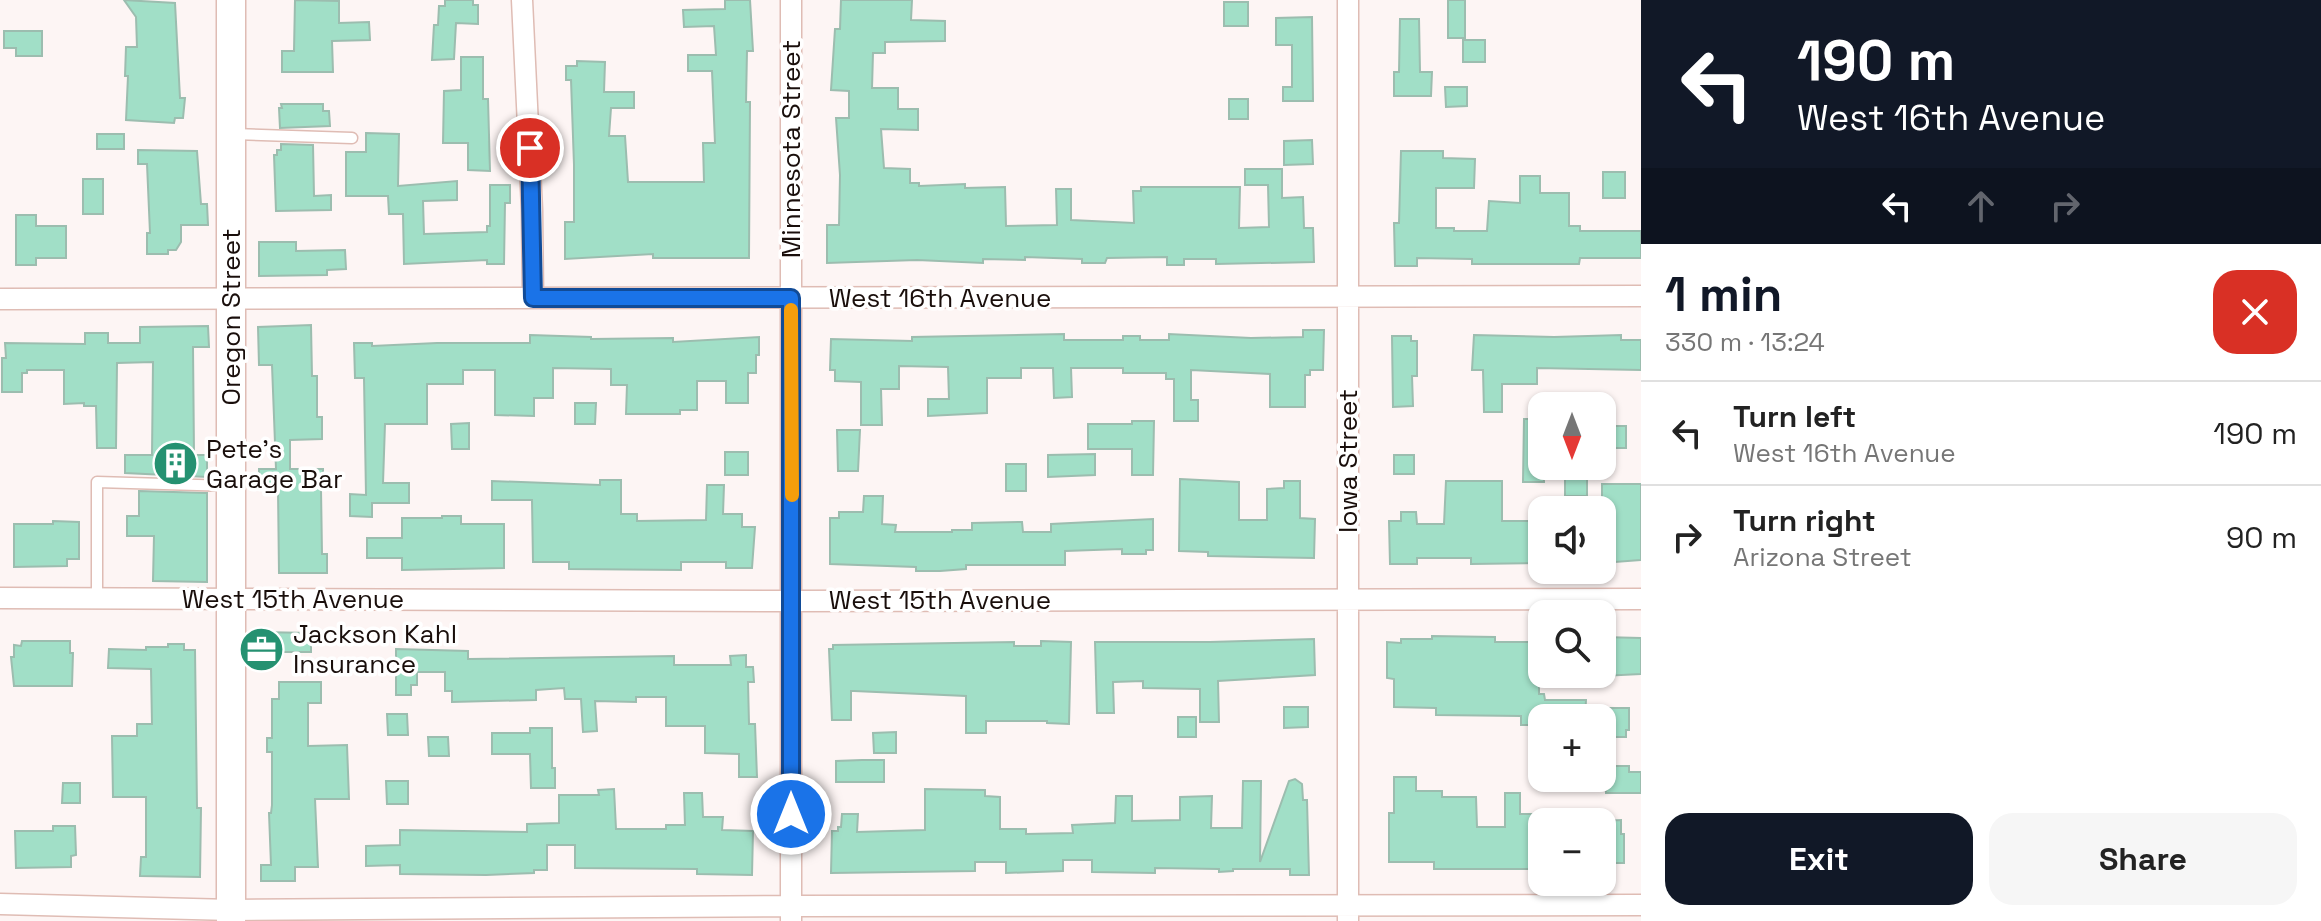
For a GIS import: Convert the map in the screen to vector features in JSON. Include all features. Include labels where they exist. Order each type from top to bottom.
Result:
[{"type":"main road","name":"Oregon Street","points":[[231,0],[231,915]]},
{"type":"street","points":[[522,0],[533,298]]},
{"type":"street","name":"Minnesota Street","points":[[791,0],[791,913]]},
{"type":"street","name":"Iowa Street","points":[[1348,0],[1348,913]]},
{"type":"street","name":"West 16th Avenue","points":[[0,299],[1641,296]]},
{"type":"street","name":"West 15th Avenue","points":[[0,598],[792,601],[1641,599]]},
{"type":"street","points":[[0,904],[231,915],[1348,913],[1641,905]]},
{"type":"lane","points":[[231,134],[352,138]]},
{"type":"lane","points":[[97,599],[97,482],[231,486]]},
{"type":"building","points":[[124,0],[175,3],[180,98],[185,98],[183,118],[175,118],[174,123],[126,120],[126,47],[137,47],[136,17]]},
{"type":"building","points":[[295,0],[339,1],[339,23],[369,22],[370,40],[332,41],[333,72],[282,72],[282,51],[294,51]]},
{"type":"building","points":[[445,0],[473,0],[473,5],[478,5],[478,24],[456,23],[454,59],[432,60],[434,25],[438,25],[439,6],[445,6]]},
{"type":"building","points":[[725,0],[750,0],[753,51],[747,51],[746,102],[750,102],[749,258],[653,258],[653,254],[565,259],[565,222],[574,222],[571,80],[566,80],[566,66],[577,66],[577,61],[605,62],[604,92],[634,92],[634,108],[611,108],[609,136],[625,136],[628,182],[704,182],[703,143],[715,143],[712,71],[688,71],[688,55],[716,55],[714,26],[684,27],[683,10],[725,9]]},
{"type":"building","points":[[841,0],[912,0],[911,20],[945,21],[945,41],[885,42],[885,53],[873,53],[872,88],[898,88],[898,109],[918,109],[918,130],[881,129],[884,168],[910,169],[910,183],[919,183],[919,186],[965,184],[965,188],[1005,187],[1006,226],[1057,225],[1056,189],[1071,189],[1071,220],[1134,223],[1133,191],[1141,191],[1141,187],[1240,187],[1239,228],[1269,227],[1268,185],[1245,185],[1245,169],[1282,169],[1282,198],[1303,197],[1304,228],[1313,228],[1314,262],[1216,264],[1216,259],[1184,259],[1184,265],[1167,265],[1167,257],[1107,258],[1105,263],[1082,263],[1082,259],[1025,257],[1025,260],[983,259],[983,263],[917,260],[827,263],[827,225],[839,225],[840,175],[836,118],[849,118],[849,91],[831,90],[835,29],[840,29]]},
{"type":"building","points":[[1448,0],[1465,0],[1465,38],[1448,38]]},
{"type":"building","points":[[1224,2],[1248,2],[1248,26],[1224,26]]},
{"type":"building","points":[[1312,17],[1313,101],[1283,101],[1283,87],[1292,87],[1292,45],[1276,45],[1276,18]]},
{"type":"building","points":[[1400,19],[1419,19],[1420,72],[1432,72],[1431,96],[1394,96],[1394,72],[1399,72]]},
{"type":"building","points":[[4,31],[42,31],[42,56],[16,56],[16,48],[4,48]]},
{"type":"building","points":[[1463,40],[1485,40],[1485,62],[1463,62]]},
{"type":"building","points":[[461,57],[483,57],[483,99],[488,99],[490,171],[468,170],[468,143],[443,143],[444,91],[461,90]]},
{"type":"building","points":[[1445,87],[1467,87],[1467,106],[1446,107]]},
{"type":"building","points":[[1229,99],[1248,99],[1248,119],[1229,119]]},
{"type":"building","points":[[281,104],[323,104],[323,111],[329,111],[330,126],[280,128]]},
{"type":"building","points":[[366,133],[399,134],[398,186],[457,181],[457,200],[423,201],[424,234],[487,232],[487,226],[490,226],[490,185],[510,185],[510,203],[505,203],[504,264],[487,264],[487,260],[404,264],[403,214],[389,214],[388,196],[346,196],[346,152],[366,152]]},
{"type":"building","points":[[97,134],[124,134],[124,149],[97,149]]},
{"type":"building","points":[[1312,140],[1313,164],[1284,165],[1284,141]]},
{"type":"building","points":[[281,144],[313,145],[314,196],[331,195],[331,210],[276,211],[274,155],[281,150]]},
{"type":"building","points":[[138,150],[197,151],[201,204],[207,204],[208,225],[181,225],[181,242],[176,250],[168,250],[168,254],[147,254],[147,233],[150,233],[147,164],[138,164]]},
{"type":"building","points":[[1401,151],[1443,151],[1443,158],[1475,159],[1474,188],[1436,188],[1436,228],[1487,231],[1489,201],[1520,203],[1520,176],[1540,176],[1540,193],[1569,193],[1569,226],[1580,226],[1580,231],[1641,231],[1641,258],[1580,258],[1579,264],[1472,264],[1472,259],[1417,258],[1417,266],[1395,266],[1394,223],[1399,223]]},
{"type":"building","points":[[1603,172],[1625,172],[1625,198],[1603,198]]},
{"type":"building","points":[[83,179],[103,179],[103,214],[83,214]]},
{"type":"building","points":[[16,215],[36,215],[36,226],[66,226],[66,258],[36,258],[36,265],[16,265]]},
{"type":"building","points":[[259,242],[296,242],[296,251],[345,250],[346,269],[327,270],[327,275],[259,276]]},
{"type":"building","points":[[311,325],[312,376],[317,376],[317,417],[322,417],[322,439],[290,440],[290,469],[323,469],[322,554],[327,554],[327,573],[279,573],[278,489],[259,489],[259,469],[276,469],[272,365],[259,365],[258,327]]},
{"type":"building","points":[[208,326],[209,347],[193,347],[194,455],[207,455],[207,477],[125,473],[125,455],[152,455],[153,362],[117,363],[116,448],[97,448],[96,406],[64,404],[64,370],[27,370],[27,373],[22,373],[22,392],[2,392],[5,343],[85,344],[85,333],[108,333],[108,343],[140,343],[140,327]]},
{"type":"building","points":[[1303,330],[1324,330],[1323,370],[1310,370],[1310,375],[1305,375],[1305,407],[1270,407],[1270,374],[1191,370],[1191,400],[1198,400],[1198,421],[1174,421],[1174,379],[1166,379],[1166,373],[1123,373],[1123,368],[1071,368],[1072,397],[1054,398],[1053,368],[1021,368],[1021,378],[987,378],[987,413],[928,416],[928,399],[949,399],[948,367],[899,366],[899,389],[881,389],[882,425],[861,425],[861,382],[835,381],[835,370],[830,370],[831,339],[912,341],[912,337],[1064,334],[1064,340],[1123,340],[1123,336],[1140,336],[1140,340],[1169,340],[1169,334],[1303,337]]},
{"type":"building","points":[[530,335],[591,339],[673,338],[673,342],[759,337],[759,355],[756,355],[756,373],[748,373],[748,403],[726,403],[726,381],[697,381],[697,410],[680,410],[680,414],[626,414],[627,385],[611,385],[611,369],[553,368],[553,398],[534,398],[534,416],[495,415],[495,370],[463,370],[463,384],[427,384],[427,424],[385,424],[383,483],[409,483],[409,503],[372,503],[372,517],[350,516],[350,494],[366,495],[364,378],[355,378],[354,343],[372,343],[372,346],[530,343]]},
{"type":"building","points":[[1474,335],[1621,335],[1621,340],[1641,340],[1641,370],[1537,368],[1537,384],[1502,384],[1502,412],[1484,412],[1483,370],[1472,370]]},
{"type":"building","points":[[1392,336],[1411,336],[1411,341],[1417,341],[1417,376],[1412,376],[1413,406],[1393,407]]},
{"type":"building","points":[[575,403],[596,403],[595,424],[575,424]]},
{"type":"building","points":[[1524,419],[1528,419],[1528,480],[1544,482],[1523,482]]},
{"type":"building","points":[[1132,421],[1154,421],[1153,475],[1132,475],[1132,449],[1088,449],[1088,424],[1132,424]]},
{"type":"building","points":[[469,423],[469,449],[452,449],[451,424]]},
{"type":"building","points":[[1616,426],[1626,426],[1626,448],[1616,448]]},
{"type":"building","points":[[837,430],[860,430],[858,471],[838,471]]},
{"type":"building","points":[[725,452],[748,452],[748,475],[725,475]]},
{"type":"building","points":[[1095,454],[1095,475],[1048,477],[1048,455]]},
{"type":"building","points":[[1394,455],[1414,455],[1414,474],[1394,474]]},
{"type":"building","points":[[1006,464],[1026,464],[1026,491],[1006,491]]},
{"type":"building","points":[[1180,479],[1239,482],[1239,520],[1267,520],[1267,489],[1284,488],[1284,481],[1300,481],[1300,518],[1315,519],[1314,558],[1208,556],[1208,552],[1179,551]]},
{"type":"building","points":[[600,480],[621,480],[621,514],[637,514],[637,521],[706,520],[707,485],[724,485],[723,514],[742,514],[742,527],[755,527],[752,568],[726,568],[726,562],[681,562],[681,570],[569,569],[569,562],[533,562],[532,500],[492,500],[492,481],[600,485]]},
{"type":"building","points":[[1565,480],[1587,480],[1587,496],[1565,496]]},
{"type":"building","points":[[1446,481],[1502,481],[1502,521],[1528,521],[1528,563],[1471,564],[1471,558],[1417,558],[1417,564],[1390,564],[1389,521],[1401,521],[1401,512],[1416,512],[1417,524],[1444,524]]},
{"type":"building","points":[[1602,484],[1641,484],[1641,560],[1616,562],[1616,496],[1602,496]]},
{"type":"building","points":[[139,491],[207,493],[207,582],[153,581],[154,536],[127,536],[127,516],[139,516]]},
{"type":"building","points":[[864,496],[883,496],[882,524],[896,525],[895,532],[952,532],[972,530],[972,523],[1022,522],[1023,532],[1051,532],[1051,524],[1153,519],[1153,550],[1146,550],[1146,554],[1122,554],[1122,549],[1065,551],[1065,565],[966,565],[966,569],[940,571],[916,571],[916,567],[830,564],[830,518],[839,518],[839,512],[863,512]]},
{"type":"building","points":[[461,516],[461,524],[504,524],[504,568],[402,570],[402,558],[367,558],[367,538],[402,538],[402,518]]},
{"type":"building","points":[[53,521],[79,522],[79,559],[67,559],[67,566],[14,567],[14,524],[53,524]]},
{"type":"building","points":[[259,632],[311,633],[311,652],[259,652]]},
{"type":"building","points":[[1432,636],[1495,637],[1495,642],[1528,642],[1528,688],[1539,688],[1539,694],[1544,694],[1545,700],[1586,700],[1586,704],[1528,704],[1528,725],[1521,725],[1521,716],[1436,715],[1436,708],[1394,707],[1394,679],[1387,678],[1387,642],[1432,639]]},
{"type":"building","points":[[1616,637],[1641,638],[1641,674],[1616,675]]},
{"type":"building","points":[[1314,639],[1315,675],[1218,681],[1219,722],[1200,722],[1200,689],[1143,688],[1143,681],[1113,682],[1114,713],[1097,713],[1095,642]]},
{"type":"building","points":[[22,641],[70,641],[70,653],[73,653],[72,686],[14,686],[11,657],[14,657],[14,645],[21,646]]},
{"type":"building","points":[[1041,641],[1071,642],[1069,724],[986,721],[986,733],[966,733],[966,696],[854,691],[851,691],[851,720],[832,720],[829,649],[833,649],[833,645],[1014,642],[1014,646],[1041,646]]},
{"type":"building","points":[[168,644],[184,644],[184,650],[195,650],[197,808],[201,808],[200,877],[140,876],[141,857],[146,857],[146,797],[113,797],[112,736],[137,736],[137,724],[152,724],[151,669],[108,668],[109,649],[146,650],[146,647],[168,647]]},
{"type":"building","points":[[396,649],[468,651],[468,659],[674,656],[674,665],[731,665],[730,656],[746,655],[746,667],[753,667],[754,682],[748,682],[749,724],[755,724],[757,777],[739,777],[739,754],[705,753],[705,726],[666,726],[666,697],[636,697],[636,702],[595,701],[597,731],[583,732],[581,699],[565,699],[564,688],[536,690],[536,700],[452,702],[452,691],[445,691],[445,672],[417,672],[417,685],[411,685],[411,695],[396,695]]},
{"type":"building","points":[[279,682],[321,682],[321,703],[308,703],[308,746],[347,745],[349,799],[315,799],[318,867],[295,867],[295,881],[261,881],[261,865],[271,865],[269,813],[272,805],[272,752],[267,752],[267,738],[272,738],[272,699],[279,699]]},
{"type":"building","points":[[1284,707],[1308,707],[1308,727],[1284,728]]},
{"type":"building","points":[[1616,708],[1629,708],[1626,737],[1616,737]]},
{"type":"building","points":[[387,714],[407,714],[408,735],[388,735]]},
{"type":"building","points":[[1178,717],[1196,717],[1196,737],[1178,737]]},
{"type":"building","points":[[530,728],[552,728],[555,788],[531,788],[530,754],[492,754],[492,733],[530,733]]},
{"type":"building","points":[[896,732],[896,753],[874,753],[873,733]]},
{"type":"building","points":[[428,737],[448,737],[449,756],[429,756]]},
{"type":"building","points":[[884,760],[884,782],[836,782],[836,761]]},
{"type":"building","points":[[1616,766],[1629,766],[1629,772],[1641,772],[1641,793],[1606,793],[1616,792]]},
{"type":"building","points":[[1394,777],[1416,777],[1416,791],[1442,791],[1442,797],[1476,797],[1477,827],[1505,827],[1505,793],[1520,793],[1520,814],[1528,814],[1528,869],[1434,869],[1434,862],[1389,862],[1389,813],[1394,813]]},
{"type":"building","points":[[1295,779],[1302,784],[1303,800],[1307,800],[1309,875],[1290,875],[1290,869],[1233,869],[1219,872],[1219,869],[1155,868],[1155,873],[1092,872],[1092,860],[1063,860],[1063,871],[1006,873],[1006,862],[975,862],[975,871],[831,873],[832,831],[838,831],[841,827],[842,814],[858,814],[857,832],[925,830],[925,789],[985,790],[985,796],[1000,797],[1000,829],[1026,829],[1026,834],[1073,833],[1072,825],[1115,823],[1116,796],[1132,796],[1132,821],[1180,820],[1180,797],[1212,796],[1211,828],[1242,828],[1243,781],[1261,781],[1260,862],[1289,781]]},
{"type":"building","points":[[386,781],[408,781],[408,804],[387,804]]},
{"type":"building","points":[[63,783],[80,783],[80,803],[62,803]]},
{"type":"building","points":[[614,789],[616,829],[666,829],[666,825],[685,825],[684,793],[702,793],[703,817],[723,817],[722,830],[753,831],[752,875],[697,874],[697,869],[575,868],[575,845],[547,845],[547,870],[534,870],[534,873],[400,874],[400,865],[366,866],[366,846],[400,845],[400,830],[527,832],[527,824],[559,823],[559,795],[599,795],[598,790]]},
{"type":"building","points":[[1616,820],[1621,820],[1621,834],[1624,834],[1624,863],[1616,863]]},
{"type":"building","points":[[53,826],[75,826],[76,855],[71,856],[71,867],[16,868],[15,831],[53,831]]},
{"type":"slow traffic","points":[[791,310],[792,495]]},
{"type":"place","name":"Pete's Garage Bar","points":[[175,464]]},
{"type":"place","name":"Jackson Kahl Insurance","points":[[262,649]]},
{"type":"route","points":[[530,148],[533,298],[791,298],[791,814]]}]
